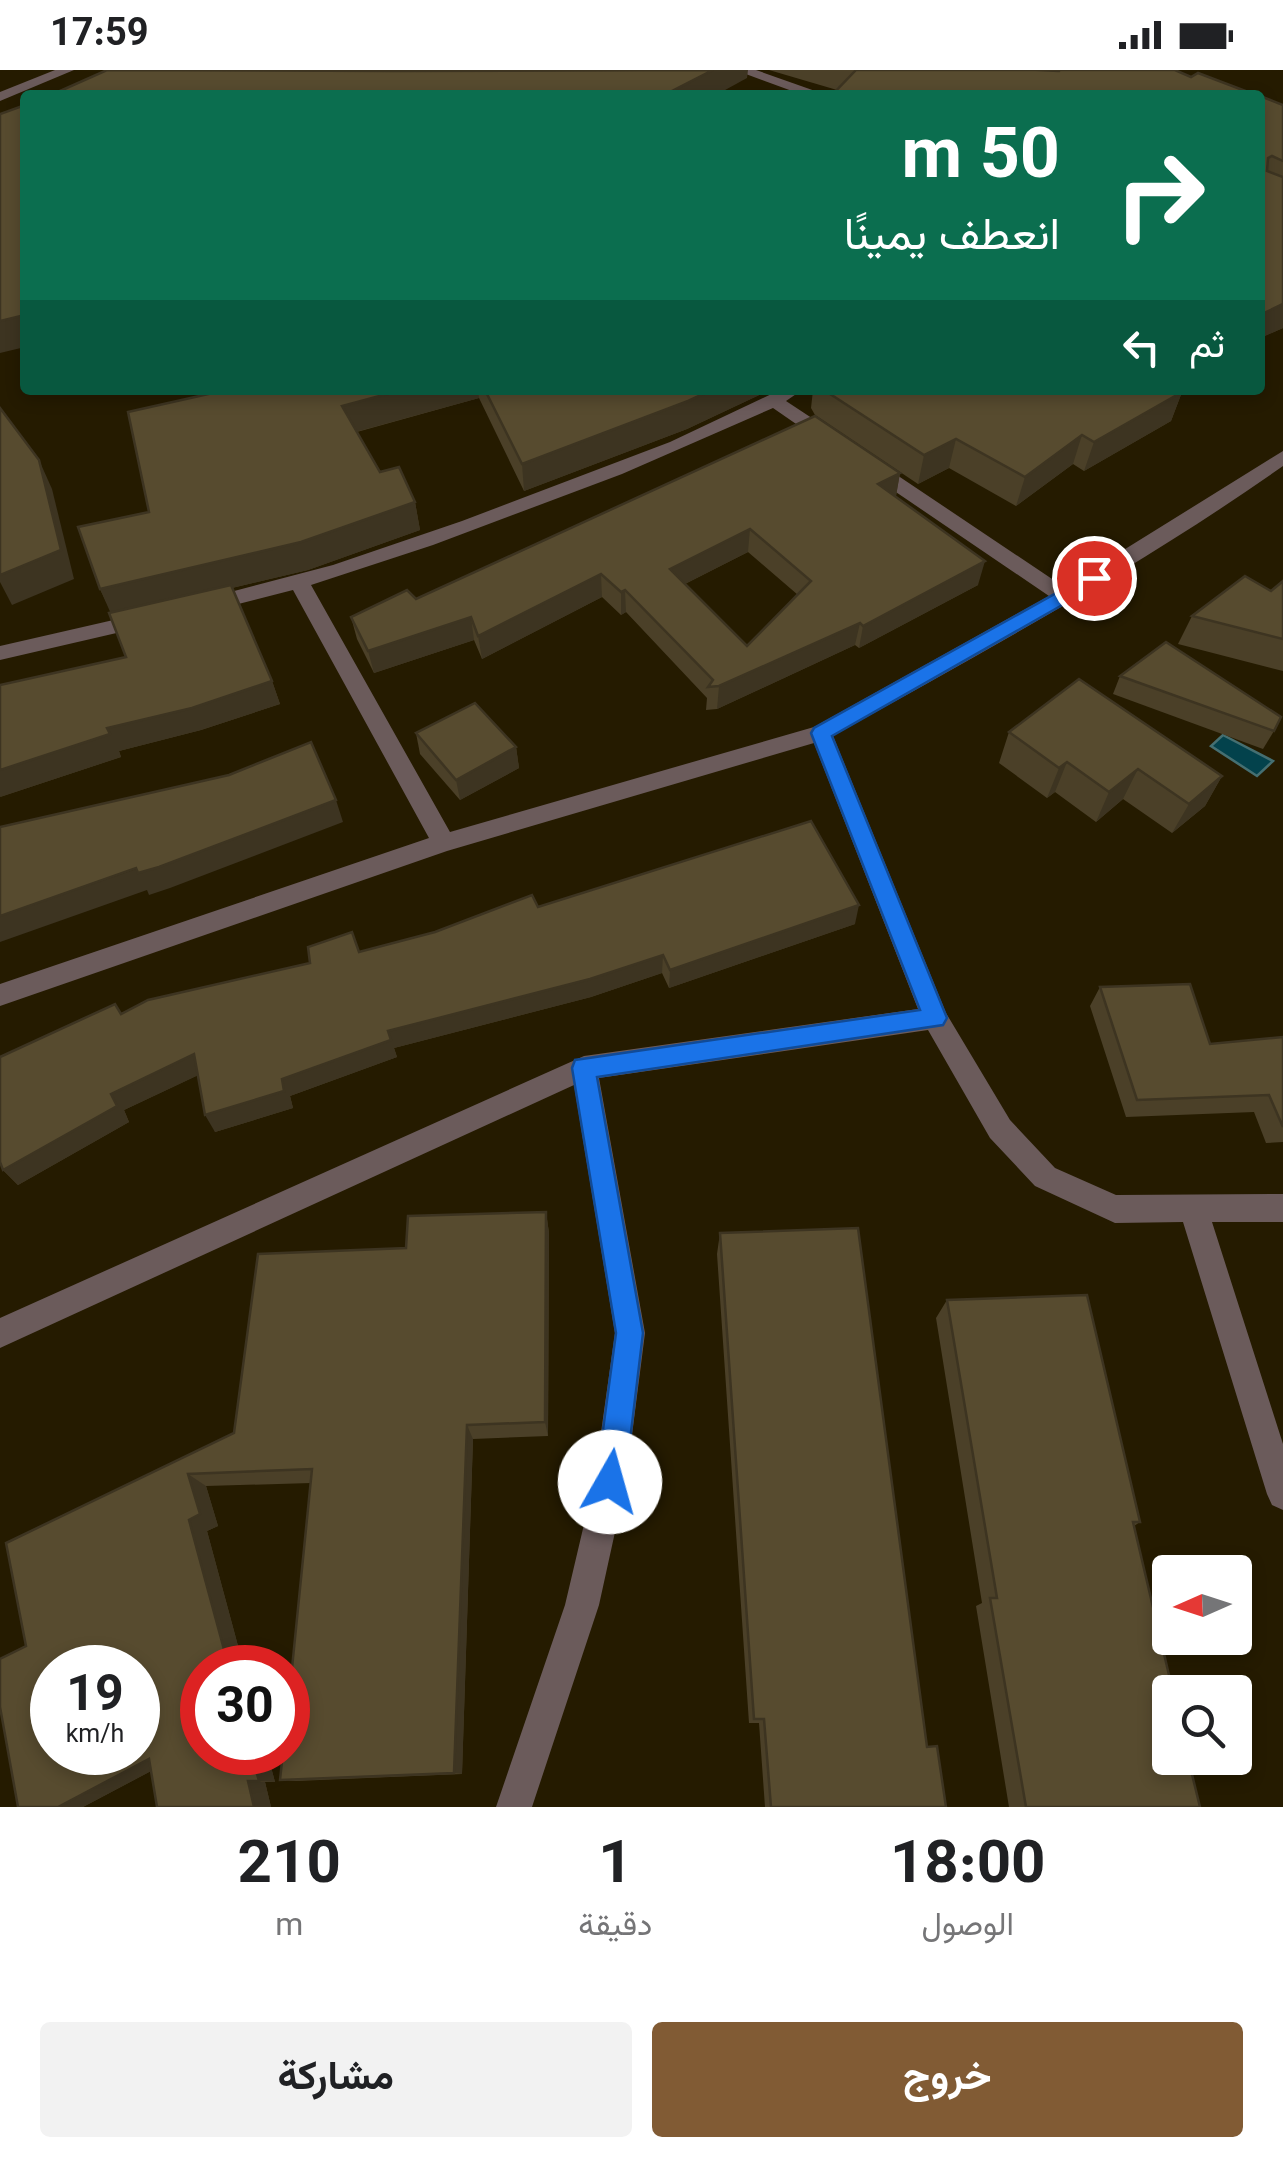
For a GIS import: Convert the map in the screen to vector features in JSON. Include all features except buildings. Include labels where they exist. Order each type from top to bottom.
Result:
[{"type":"street","points":[[0,97],[68,70]]},
{"type":"street","points":[[742,70],[805,90]]},
{"type":"street","points":[[0,653],[300,584],[478,523],[653,456],[783,395],[1064,597]]},
{"type":"street","points":[[0,996],[444,843],[821,733],[1064,597],[1216,504],[1283,457]]},
{"type":"street","points":[[300,584],[444,843]]},
{"type":"street","points":[[821,733],[935,1018],[1000,1129],[1045,1177],[1114,1209],[1283,1208]]},
{"type":"street","points":[[0,1333],[584,1068],[935,1018]]},
{"type":"street","points":[[514,1807],[582,1605],[610,1482],[630,1333],[584,1068]]},
{"type":"street","points":[[1194,1210],[1283,1494]]},
{"type":"water","points":[[1223,735],[1273,761],[1257,776],[1211,746]]},
{"type":"route","points":[[610,1482],[630,1333],[584,1068],[935,1018],[821,733],[1094,578]]}]
